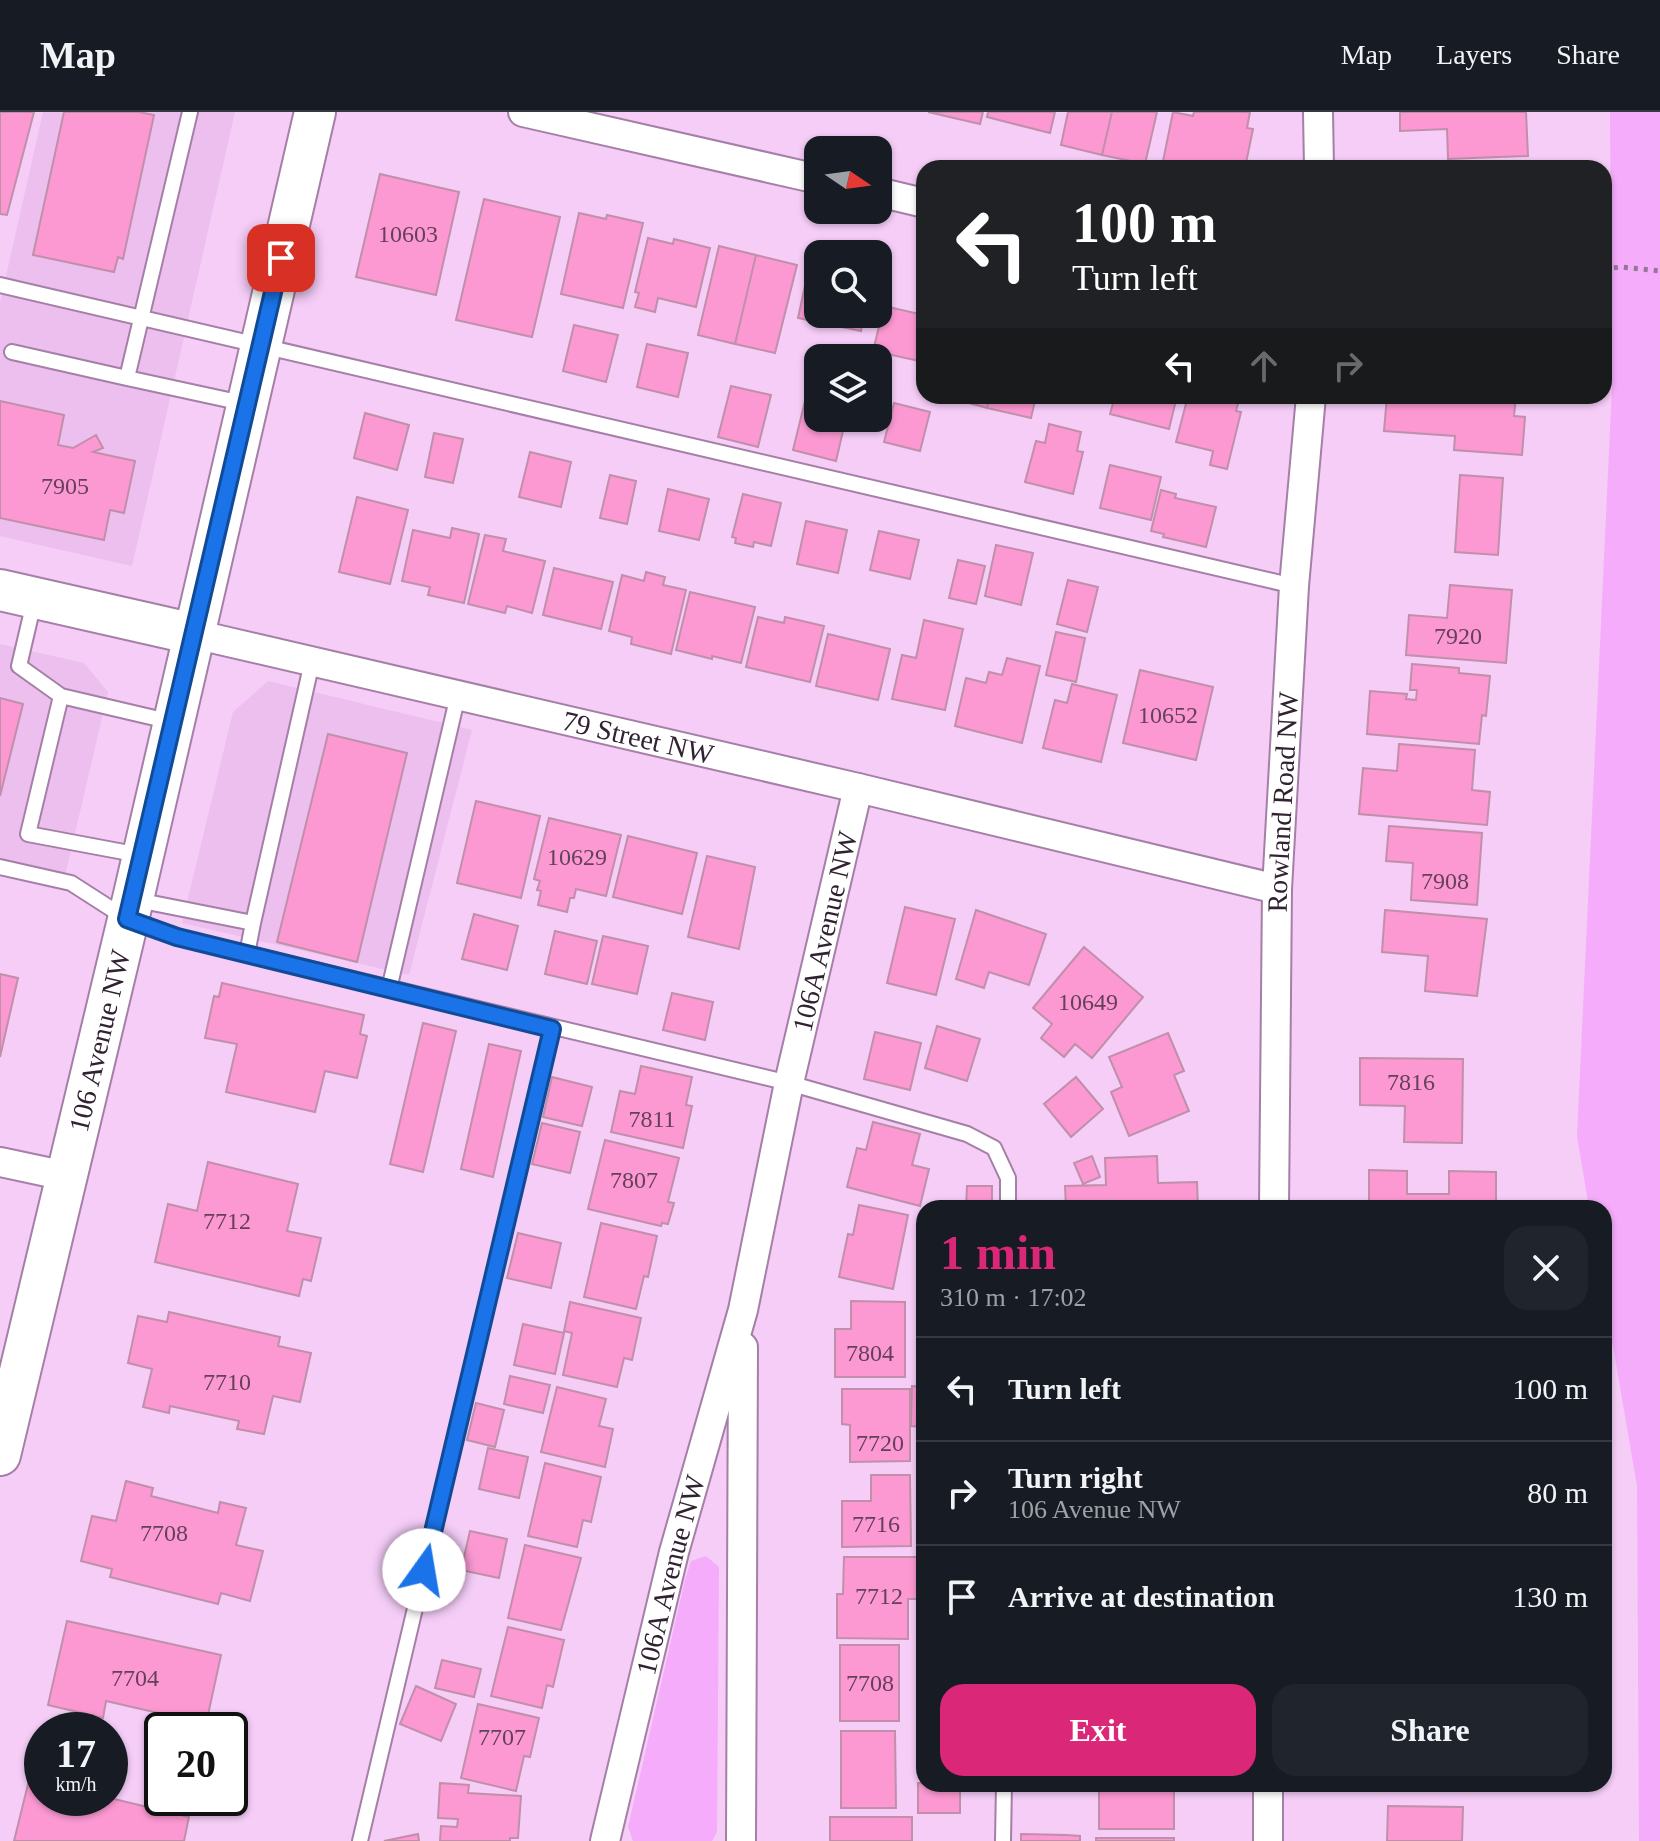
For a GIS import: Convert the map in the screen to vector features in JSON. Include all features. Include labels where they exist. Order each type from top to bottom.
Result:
[{"type":"main road","name":"106 Avenue NW","points":[[1,1442],[143,855],[315,112]]},
{"type":"main road","name":"79 Street NW","points":[[17,594],[194,634]]},
{"type":"street","points":[[523,112],[804,176]]},
{"type":"street","points":[[1318,112],[1319,160]]},
{"type":"street","points":[[892,195],[916,201]]},
{"type":"street","name":"Rowland Road NW","points":[[1274,1200],[1277,889],[1294,586],[1310,404]]},
{"type":"street","name":"79 Street NW","points":[[194,634],[1277,889]]},
{"type":"street","name":"106A Avenue NW","points":[[605,1841],[674,1552],[743,1310],[789,1083],[858,788]]},
{"type":"street","points":[[0,1162],[66,1176]]},
{"type":"street","name":"106A Avenue NW","points":[[741,1841],[743,1310]]},
{"type":"street","points":[[1268,1792],[1268,1841]]},
{"type":"lane","points":[[127,378],[190,112]]},
{"type":"lane","points":[[0,285],[1294,586]]},
{"type":"lane","points":[[12,352],[247,404]]},
{"type":"lane","points":[[17,594],[19,666],[61,696],[174,723]]},
{"type":"lane","points":[[247,954],[312,662]]},
{"type":"lane","points":[[389,989],[458,695]]},
{"type":"lane","points":[[61,696],[28,834],[143,855]]},
{"type":"lane","points":[[0,867],[71,883],[130,909],[177,937],[552,1029],[789,1083],[967,1134],[994,1148],[1008,1178],[1008,1200]]},
{"type":"lane","points":[[130,909],[253,923]]},
{"type":"lane","points":[[360,1841],[552,1029]]},
{"type":"lane","points":[[1003,1841],[1004,1792]]},
{"type":"path","points":[[1612,268],[1660,271]]},
{"type":"shaded area","points":[[43,112],[235,112],[132,566],[0,536],[0,303]]},
{"type":"shaded area","points":[[1610,112],[1660,112],[1660,1841],[1639,1841],[1637,1486],[1612,1341],[1612,1200],[1588,1200],[1577,1136],[1612,404]]},
{"type":"shaded area","points":[[0,644],[84,663],[108,692],[65,876],[0,861]]},
{"type":"shaded area","points":[[268,681],[472,730],[409,975],[182,923],[233,712]]},
{"type":"shaded area","points":[[706,1556],[719,1567],[717,1832],[712,1841],[633,1841],[628,1827],[685,1580],[691,1561]]},
{"type":"building","points":[[0,112],[34,112],[7,215],[0,214]]},
{"type":"building","points":[[64,112],[139,112],[154,115],[123,259],[118,257],[114,272],[33,255]]},
{"type":"building","points":[[928,112],[983,112],[980,124]]},
{"type":"building","points":[[988,112],[1055,112],[1050,133],[987,117]]},
{"type":"building","points":[[1068,112],[1112,112],[1102,155],[1061,145]]},
{"type":"building","points":[[1112,112],[1157,112],[1146,160],[1102,155]]},
{"type":"building","points":[[1173,112],[1193,116],[1194,112],[1250,112],[1247,128],[1253,129],[1247,160],[1163,160]]},
{"type":"building","points":[[1400,112],[1526,112],[1528,156],[1448,159],[1447,129],[1400,131]]},
{"type":"building","points":[[380,174],[459,192],[436,295],[356,277]]},
{"type":"building","points":[[484,199],[560,217],[532,337],[456,320]]},
{"type":"building","points":[[579,213],[643,223],[623,308],[561,294]]},
{"type":"building","points":[[648,238],[673,244],[674,239],[710,248],[696,307],[658,298],[655,312],[635,307],[639,293],[635,292]]},
{"type":"building","points":[[719,246],[756,255],[735,344],[698,335]]},
{"type":"building","points":[[756,255],[797,265],[775,353],[735,344]]},
{"type":"building","points":[[804,290],[804,319],[798,318]]},
{"type":"building","points":[[892,308],[916,313],[916,360],[892,355],[892,344],[875,344],[879,328],[892,328]]},
{"type":"building","points":[[574,325],[618,335],[606,382],[563,371]]},
{"type":"building","points":[[647,344],[688,353],[678,397],[637,387]]},
{"type":"building","points":[[731,386],[771,395],[758,447],[718,437]]},
{"type":"building","points":[[0,401],[64,415],[58,445],[73,448],[96,435],[103,448],[93,452],[135,461],[124,513],[110,510],[104,540],[0,518]]},
{"type":"building","points":[[894,403],[930,412],[920,451],[884,442],[887,432],[892,432]]},
{"type":"building","points":[[988,404],[1034,404],[1031,418],[987,408]]},
{"type":"building","points":[[1113,404],[1175,404],[1169,429],[1110,414]]},
{"type":"building","points":[[1186,404],[1238,404],[1236,411],[1241,412],[1227,469],[1210,465],[1213,451],[1176,442]]},
{"type":"building","points":[[1386,404],[1515,404],[1514,416],[1525,417],[1522,455],[1454,450],[1455,436],[1384,431]]},
{"type":"building","points":[[804,405],[804,432],[843,432],[836,461],[793,450]]},
{"type":"building","points":[[365,413],[409,425],[397,470],[354,458]]},
{"type":"building","points":[[1049,424],[1081,432],[1077,451],[1083,452],[1073,494],[1025,482],[1036,441],[1045,443]]},
{"type":"building","points":[[434,433],[463,439],[453,483],[425,477]]},
{"type":"building","points":[[530,452],[571,462],[561,507],[519,497]]},
{"type":"building","points":[[1110,465],[1161,477],[1151,520],[1100,508]]},
{"type":"building","points":[[610,475],[636,481],[627,524],[600,518]]},
{"type":"building","points":[[1460,475],[1503,478],[1498,555],[1455,552]]},
{"type":"building","points":[[668,489],[709,499],[699,540],[659,531]]},
{"type":"building","points":[[1161,490],[1176,494],[1175,498],[1216,507],[1206,547],[1163,537],[1164,534],[1151,531]]},
{"type":"building","points":[[743,494],[781,503],[771,546],[754,542],[753,547],[735,543],[736,538],[732,537]]},
{"type":"building","points":[[357,497],[408,510],[390,584],[339,572]]},
{"type":"building","points":[[806,521],[847,530],[838,573],[797,564]]},
{"type":"building","points":[[452,528],[479,534],[464,603],[428,595],[430,587],[402,581],[413,530],[450,538]]},
{"type":"building","points":[[879,531],[919,540],[910,579],[870,570]]},
{"type":"building","points":[[485,535],[506,539],[503,551],[545,561],[532,613],[507,606],[505,613],[468,604]]},
{"type":"building","points":[[996,545],[1033,553],[1021,605],[985,596]]},
{"type":"building","points":[[958,560],[985,566],[976,604],[949,598]]},
{"type":"building","points":[[554,568],[613,582],[601,629],[543,615]]},
{"type":"building","points":[[646,572],[665,577],[663,585],[686,590],[671,654],[631,644],[632,637],[609,631],[622,575],[644,581]]},
{"type":"building","points":[[1068,580],[1098,587],[1087,632],[1057,624]]},
{"type":"building","points":[[1450,585],[1512,590],[1506,663],[1406,655],[1409,615],[1447,618]]},
{"type":"building","points":[[690,592],[755,607],[741,663],[676,650]]},
{"type":"building","points":[[758,617],[784,623],[785,617],[824,626],[810,682],[746,667]]},
{"type":"building","points":[[924,620],[963,629],[945,710],[892,699],[902,655],[916,658]]},
{"type":"building","points":[[1056,632],[1085,638],[1076,682],[1046,675]]},
{"type":"building","points":[[828,634],[890,649],[878,700],[816,686]]},
{"type":"building","points":[[1007,658],[1040,666],[1022,743],[955,726],[966,678],[986,683],[989,672],[1002,675]]},
{"type":"building","points":[[1412,664],[1459,668],[1459,673],[1490,676],[1486,716],[1482,715],[1479,744],[1367,734],[1370,691],[1407,694],[1406,699],[1416,700],[1417,690],[1410,690]]},
{"type":"building","points":[[1140,670],[1213,687],[1196,760],[1123,743]]},
{"type":"building","points":[[1072,684],[1117,695],[1101,762],[1043,748],[1055,700],[1067,703]]},
{"type":"building","points":[[0,698],[23,704],[0,796]]},
{"type":"building","points":[[328,734],[407,753],[357,962],[277,942]]},
{"type":"building","points":[[1399,744],[1475,750],[1472,790],[1490,792],[1487,825],[1359,814],[1363,768],[1397,771]]},
{"type":"building","points":[[476,801],[540,816],[521,898],[457,883]]},
{"type":"building","points":[[549,818],[621,835],[606,896],[576,889],[567,912],[538,905],[540,881],[534,879]]},
{"type":"building","points":[[1389,826],[1482,833],[1477,905],[1411,900],[1413,863],[1386,861]]},
{"type":"building","points":[[628,836],[697,853],[682,914],[613,897]]},
{"type":"building","points":[[707,856],[755,867],[739,949],[688,937]]},
{"type":"building","points":[[905,907],[955,919],[936,995],[887,983]]},
{"type":"building","points":[[976,910],[1046,934],[1029,985],[989,972],[984,988],[956,979]]},
{"type":"building","points":[[1385,910],[1487,919],[1477,996],[1425,991],[1428,956],[1382,952]]},
{"type":"building","points":[[474,914],[518,926],[507,970],[462,959]]},
{"type":"building","points":[[555,931],[597,941],[587,984],[545,974]]},
{"type":"building","points":[[603,936],[648,946],[637,994],[592,984]]},
{"type":"building","points":[[1084,947],[1143,997],[1092,1058],[1075,1044],[1064,1057],[1041,1038],[1052,1024],[1033,1008]]},
{"type":"building","points":[[0,974],[18,978],[0,1057]]},
{"type":"building","points":[[222,983],[364,1015],[360,1034],[367,1036],[357,1078],[325,1071],[315,1112],[226,1092],[237,1044],[205,1038],[214,996],[219,997]]},
{"type":"building","points":[[672,993],[713,1002],[705,1040],[663,1030]]},
{"type":"building","points":[[423,1023],[456,1031],[423,1172],[390,1164]]},
{"type":"building","points":[[937,1026],[980,1039],[967,1081],[925,1068]]},
{"type":"building","points":[[875,1032],[921,1043],[910,1090],[864,1079]]},
{"type":"building","points":[[1168,1033],[1184,1071],[1174,1075],[1189,1111],[1129,1136],[1111,1092],[1122,1087],[1109,1057]]},
{"type":"building","points":[[489,1044],[521,1051],[493,1177],[461,1169]]},
{"type":"building","points":[[1360,1058],[1463,1059],[1462,1143],[1404,1142],[1405,1106],[1360,1105]]},
{"type":"building","points":[[641,1066],[692,1077],[686,1105],[692,1106],[683,1148],[611,1132],[620,1091],[635,1094]]},
{"type":"building","points":[[552,1077],[592,1087],[582,1126],[543,1117]]},
{"type":"building","points":[[1076,1077],[1103,1109],[1071,1137],[1044,1104]]},
{"type":"building","points":[[873,1122],[920,1134],[912,1165],[929,1169],[921,1200],[916,1200],[916,1205],[847,1187],[857,1148],[866,1150]]},
{"type":"building","points":[[542,1123],[580,1132],[570,1173],[532,1164]]},
{"type":"building","points":[[605,1140],[679,1158],[668,1202],[674,1203],[668,1224],[662,1223],[661,1226],[588,1209]]},
{"type":"building","points":[[1092,1156],[1100,1177],[1083,1184],[1074,1163]]},
{"type":"building","points":[[1157,1156],[1158,1183],[1197,1182],[1198,1200],[1066,1200],[1065,1186],[1106,1185],[1105,1158]]},
{"type":"building","points":[[208,1162],[298,1184],[287,1231],[321,1238],[311,1281],[303,1279],[299,1296],[155,1262],[168,1204],[197,1211]]},
{"type":"building","points":[[1369,1170],[1407,1171],[1407,1194],[1449,1194],[1449,1171],[1496,1172],[1496,1200],[1369,1200]]},
{"type":"building","points":[[967,1186],[992,1186],[992,1200],[966,1200]]},
{"type":"building","points":[[859,1205],[908,1215],[893,1289],[839,1277],[848,1234],[853,1235]]},
{"type":"building","points":[[601,1223],[657,1236],[648,1277],[644,1276],[636,1309],[584,1297]]},
{"type":"building","points":[[518,1233],[561,1243],[551,1288],[507,1278]]},
{"type":"building","points":[[851,1301],[905,1302],[905,1377],[835,1377],[835,1329],[851,1329]]},
{"type":"building","points":[[570,1302],[641,1318],[632,1360],[624,1358],[617,1387],[563,1375],[572,1333],[564,1331]]},
{"type":"building","points":[[169,1312],[280,1337],[278,1346],[311,1353],[300,1402],[273,1396],[264,1434],[237,1429],[239,1421],[170,1406],[169,1413],[143,1407],[152,1369],[128,1363],[138,1316],[167,1322]]},
{"type":"building","points":[[523,1324],[564,1333],[555,1374],[514,1365]]},
{"type":"building","points":[[510,1376],[550,1385],[543,1413],[504,1404]]},
{"type":"building","points":[[912,1386],[916,1386],[916,1426],[911,1426]]},
{"type":"building","points":[[557,1387],[606,1399],[599,1426],[613,1429],[605,1467],[541,1452]]},
{"type":"building","points":[[842,1389],[910,1389],[910,1461],[850,1462],[850,1425],[842,1424]]},
{"type":"building","points":[[476,1403],[504,1410],[495,1447],[467,1440]]},
{"type":"building","points":[[488,1448],[528,1457],[519,1498],[479,1489]]},
{"type":"building","points":[[545,1463],[601,1477],[591,1522],[583,1520],[577,1547],[528,1536]]},
{"type":"building","points":[[871,1475],[910,1475],[911,1546],[842,1547],[842,1501],[871,1501]]},
{"type":"building","points":[[126,1481],[153,1488],[151,1496],[218,1513],[220,1502],[246,1508],[236,1545],[263,1551],[250,1601],[221,1593],[218,1604],[110,1577],[112,1569],[81,1561],[92,1516],[116,1521]]},
{"type":"building","points":[[470,1531],[507,1539],[499,1578],[461,1570]]},
{"type":"building","points":[[525,1545],[581,1558],[561,1630],[508,1618]]},
{"type":"building","points":[[844,1557],[916,1557],[916,1599],[908,1599],[908,1639],[837,1638],[837,1594],[843,1594]]},
{"type":"building","points":[[67,1621],[221,1655],[209,1712],[154,1712],[106,1701],[104,1712],[78,1712],[48,1705]]},
{"type":"building","points":[[508,1627],[564,1640],[553,1687],[547,1685],[542,1708],[491,1696]]},
{"type":"building","points":[[840,1645],[899,1645],[899,1721],[840,1721]]},
{"type":"building","points":[[442,1660],[481,1669],[474,1697],[435,1688]]},
{"type":"building","points":[[416,1686],[456,1704],[441,1741],[400,1724]]},
{"type":"building","points":[[478,1704],[539,1718],[530,1757],[524,1756],[516,1791],[461,1778]]},
{"type":"building","points":[[841,1731],[895,1731],[896,1808],[841,1808]]},
{"type":"building","points":[[440,1783],[469,1785],[468,1793],[521,1796],[518,1838],[510,1838],[510,1841],[440,1841],[441,1826],[457,1827],[458,1819],[438,1818]]},
{"type":"building","points":[[918,1792],[960,1792],[960,1813],[918,1813]]},
{"type":"building","points":[[1099,1792],[1174,1792],[1174,1829],[1099,1829]]},
{"type":"building","points":[[24,1800],[24,1816],[128,1816],[128,1802],[144,1806],[144,1816],[189,1817],[184,1841],[14,1841]]},
{"type":"building","points":[[1388,1806],[1463,1807],[1462,1841],[1387,1841]]},
{"type":"building","points":[[830,1817],[912,1817],[912,1841],[830,1841]]},
{"type":"building","points":[[418,1834],[419,1841],[384,1841]]},
{"type":"building","points":[[1021,1834],[1080,1836],[1080,1841],[1021,1841]]},
{"type":"building","points":[[1096,1838],[1174,1838],[1174,1841],[1096,1841]]},
{"type":"route","points":[[281,258],[127,919],[177,937],[552,1029],[424,1570]]}]
